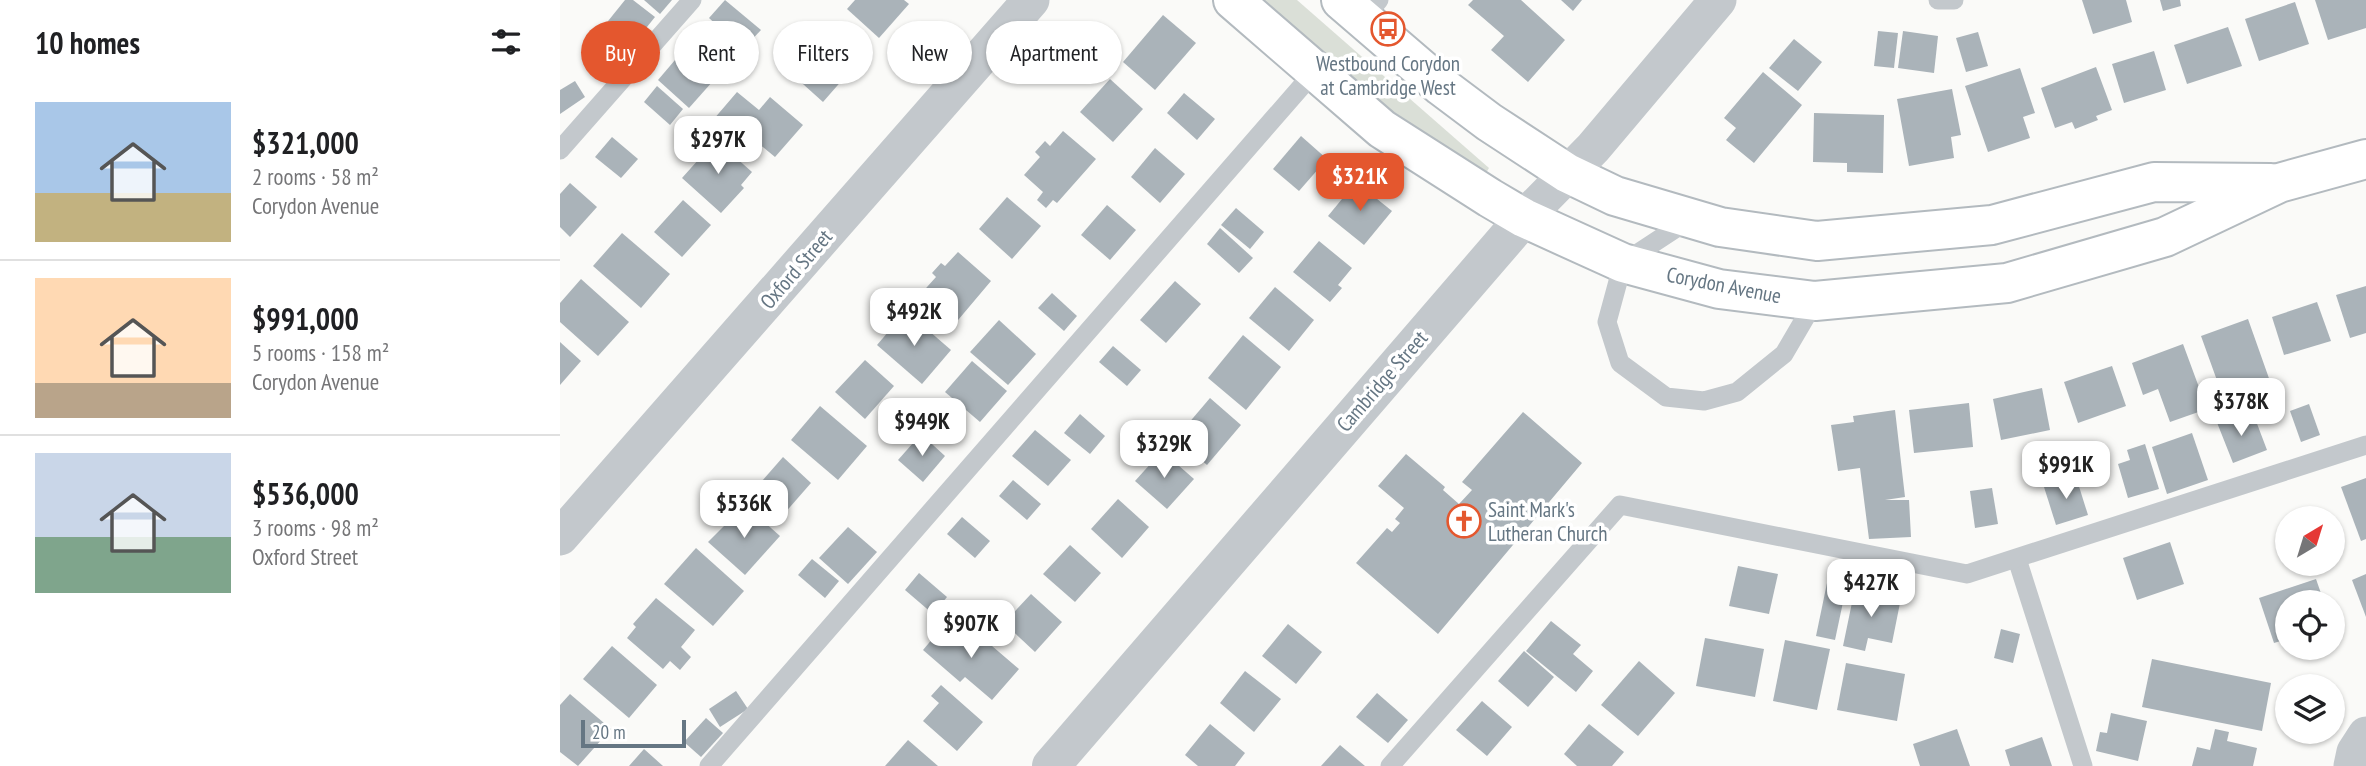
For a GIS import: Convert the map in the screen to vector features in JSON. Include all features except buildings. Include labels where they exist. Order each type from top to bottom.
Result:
[{"type":"main road","name":"Corydon Avenue","points":[[1233,0],[1382,130],[1524,218],[1623,263],[1720,289],[1815,301],[2007,283],[2165,237],[2279,183],[2366,159]]},
{"type":"main road","name":"Corydon Avenue","points":[[1361,6],[1489,122],[1567,173],[1615,196],[1720,227],[1817,241],[1992,225],[2154,182],[2279,183]]},
{"type":"street","name":"Oxford Street","points":[[560,537],[1031,0]]},
{"type":"street","name":"Cambridge Street","points":[[1051,766],[1524,218],[1593,148],[1718,0]]},
{"type":"street","points":[[2352,766],[2355,752],[2366,735]]},
{"type":"lane","points":[[560,150],[692,0]]},
{"type":"lane","points":[[1938,0],[1954,0]]},
{"type":"lane","points":[[709,766],[1315,71]]},
{"type":"lane","points":[[1691,219],[1623,263],[1607,322],[1620,363],[1666,397],[1704,401],[1737,392],[1784,354],[1815,301]]},
{"type":"lane","points":[[1390,766],[1619,505],[1967,574],[2366,445]]},
{"type":"lane","points":[[2017,559],[2083,766]]},
{"type":"shaded area","points":[[1257,0],[1297,0],[1489,168],[1486,173],[1368,95]]},
{"type":"place","name":"Westbound Corydon at Cambridge West","points":[[1388,29]]},
{"type":"place","name":"Saint Mark's Lutheran Church","points":[[1464,521]]}]
